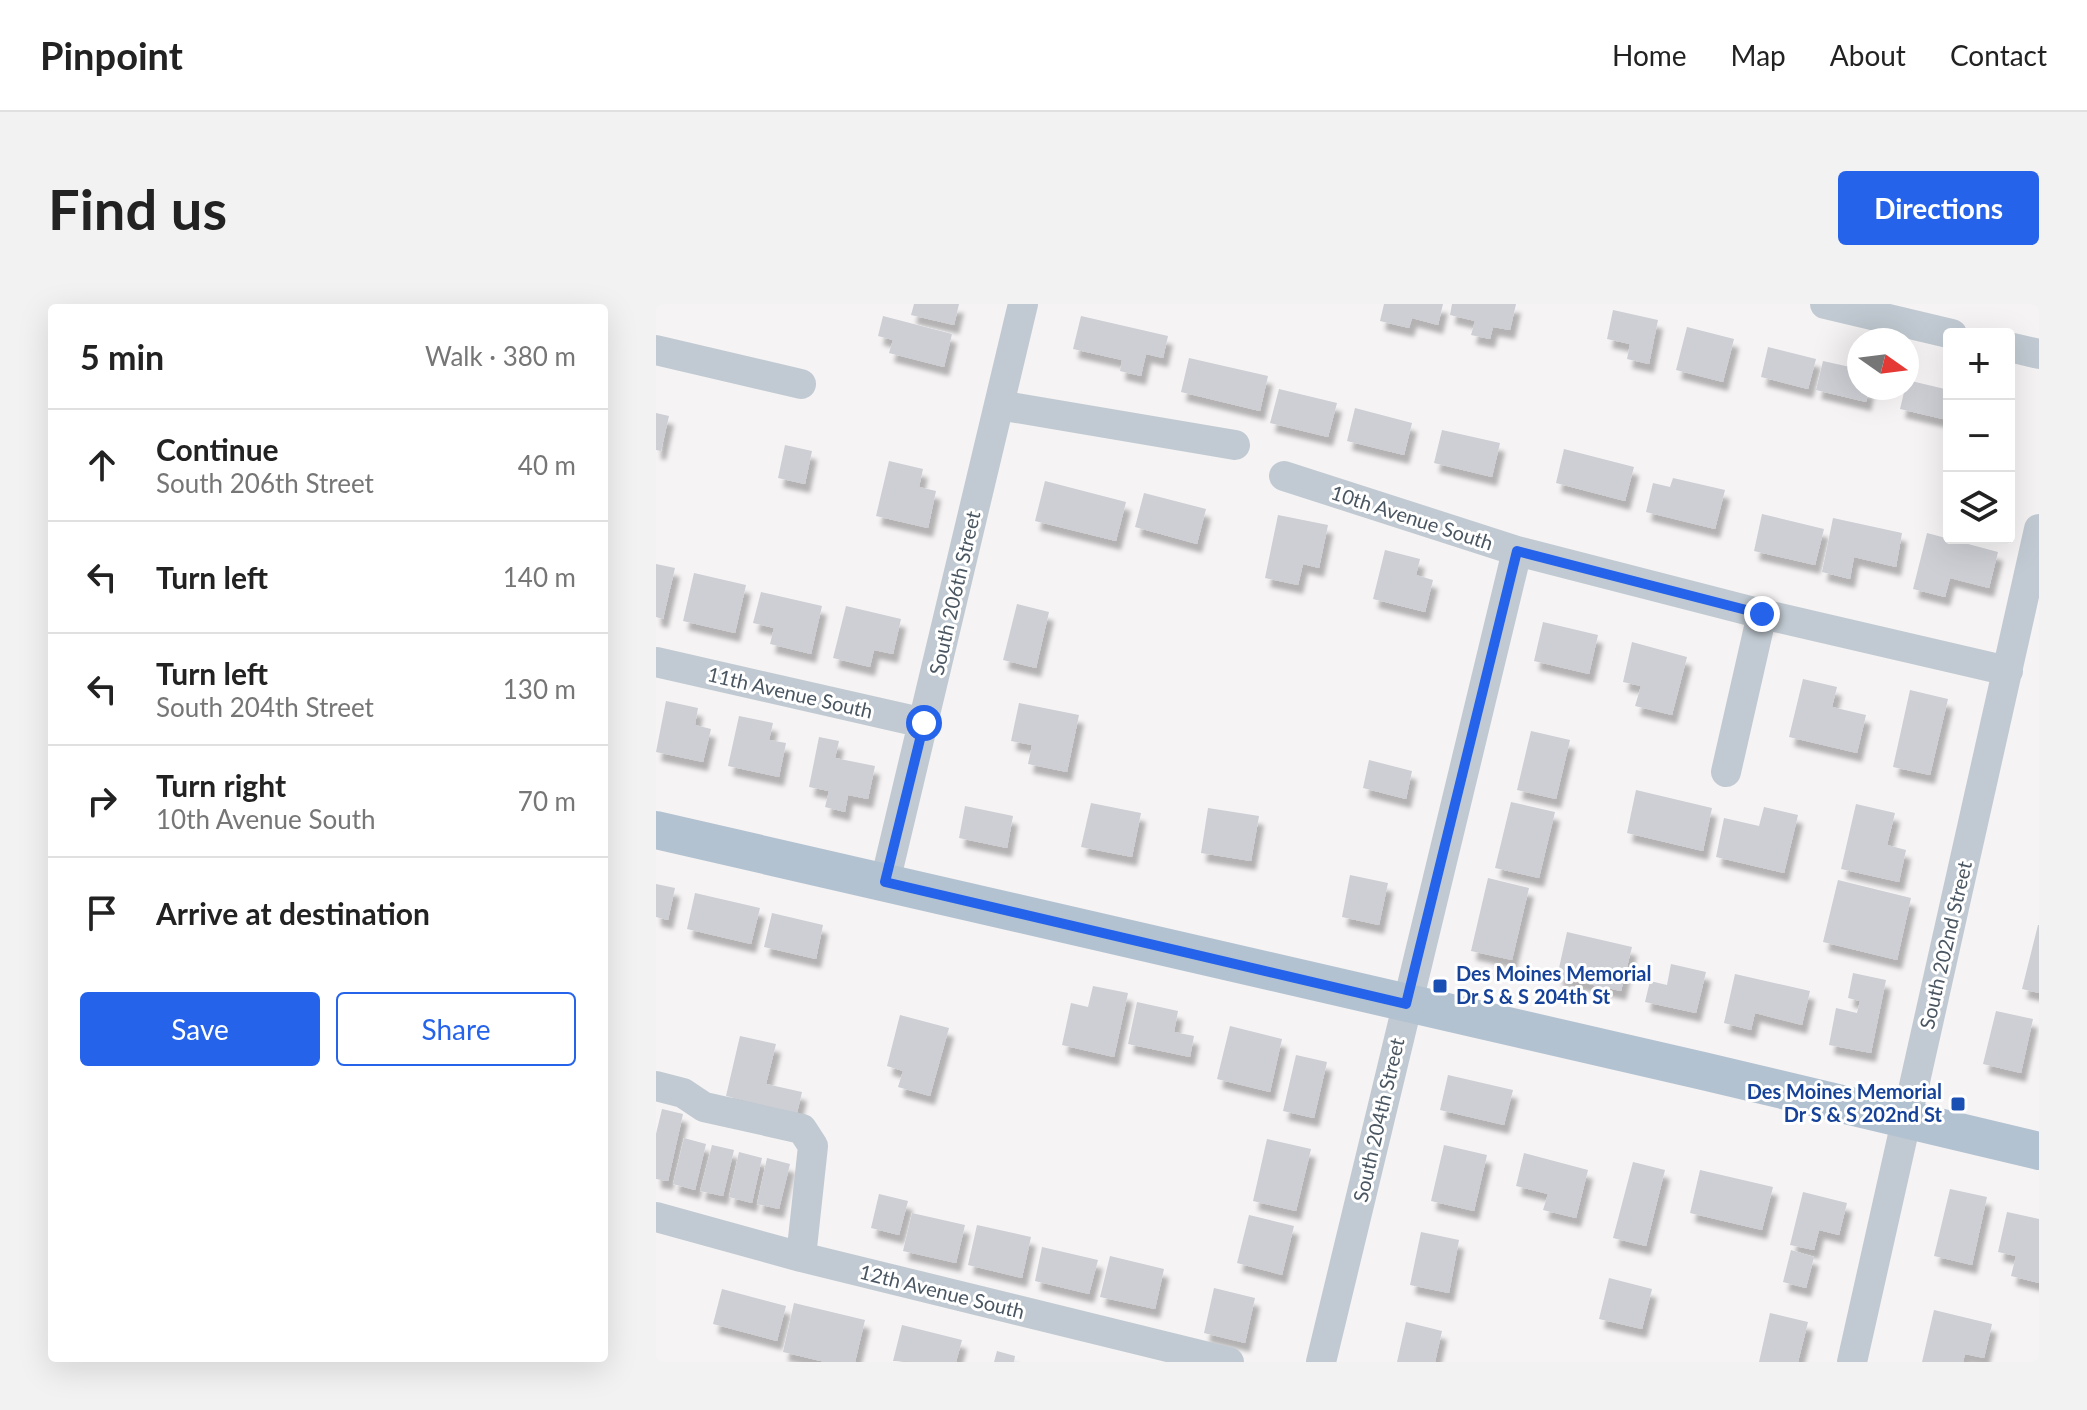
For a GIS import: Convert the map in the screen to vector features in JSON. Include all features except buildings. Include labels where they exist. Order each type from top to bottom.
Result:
[{"type":"main road","points":[[656,830],[2039,1151]]},
{"type":"street","name":"South 206th Street","points":[[885,882],[1023,304]]},
{"type":"street","points":[[1825,304],[1943,332]]},
{"type":"street","points":[[2015,348],[2039,354]]},
{"type":"street","points":[[656,350],[801,384]]},
{"type":"street","points":[[999,405],[1235,445]]},
{"type":"street","name":"10th Avenue South","points":[[1284,476],[1517,551],[1762,614],[2008,671]]},
{"type":"street","name":"South 202nd Street","points":[[1852,1362],[2039,529]]},
{"type":"street","name":"South 204th Street","points":[[1321,1362],[1517,551]]},
{"type":"street","points":[[1726,772],[1762,614]]},
{"type":"street","name":"11th Avenue South","points":[[656,662],[924,723]]},
{"type":"street","points":[[656,1086],[683,1093],[704,1107],[802,1129],[813,1146],[801,1257]]},
{"type":"street","name":"12th Avenue South","points":[[656,1217],[801,1257],[1229,1362]]},
{"type":"place","name":"Des Moines Memorial Dr S & S 204th St","points":[[1440,986]]},
{"type":"place","name":"Des Moines Memorial Dr S & S 202nd St","points":[[1958,1104]]},
{"type":"route","points":[[924,723],[885,882],[1406,1004],[1517,551],[1762,614]]}]
